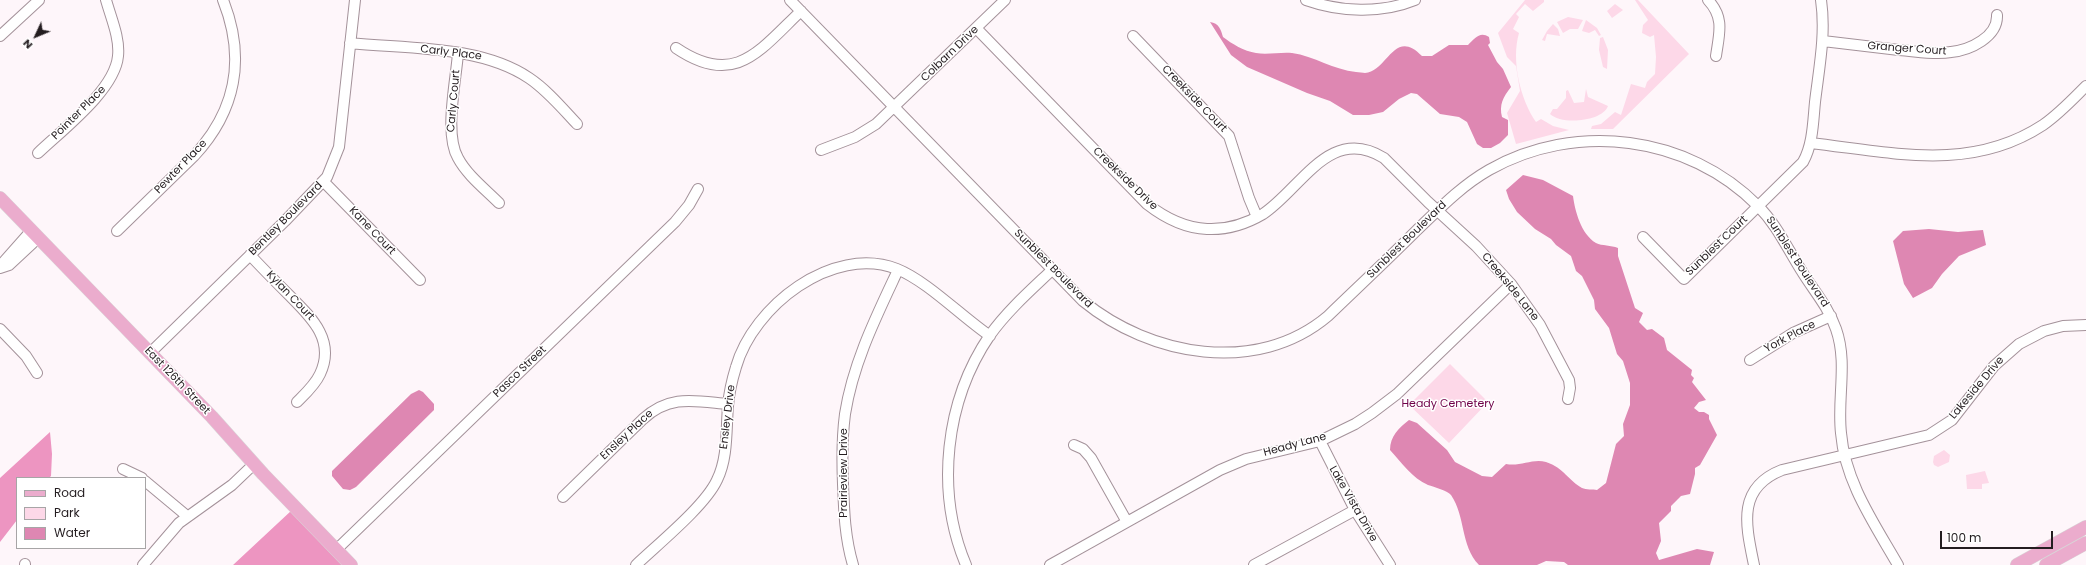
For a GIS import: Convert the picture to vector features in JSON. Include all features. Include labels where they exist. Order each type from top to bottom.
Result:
[{"type":"main road","name":"East 126th Street","points":[[0,198],[212,417],[254,464],[351,565]]},
{"type":"main road","points":[[2017,565],[2086,527]]},
{"type":"main road","points":[[2046,565],[2086,543]]},
{"type":"street","points":[[0,36],[38,0]]},
{"type":"street","name":"Pointer Place","points":[[38,153],[95,99],[106,87],[114,73],[118,55],[118,43],[106,0]]},
{"type":"street","name":"Pewter Place","points":[[117,231],[194,156],[204,145],[220,121],[231,92],[236,66],[233,30],[223,0]]},
{"type":"street","name":"Bentley Boulevard","points":[[150,353],[324,182],[339,147],[355,0]]},
{"type":"street","name":"Sunblest Boulevard","points":[[790,0],[1094,310],[1117,325],[1142,337],[1165,345],[1188,350],[1222,352],[1247,351],[1290,340],[1316,326],[1437,211],[1474,180],[1510,159],[1556,145],[1600,140],[1636,144],[1683,157],[1722,178],[1758,206],[1778,229],[1831,316],[1839,337],[1842,357],[1840,415],[1843,455],[1855,488],[1898,565]]},
{"type":"street","name":"Colbarn Drive","points":[[821,150],[861,134],[876,124],[1005,0]]},
{"type":"street","points":[[1306,0],[1373,10],[1415,0]]},
{"type":"street","points":[[1708,0],[1716,11],[1720,21],[1716,56]]},
{"type":"street","points":[[1758,206],[1800,166],[1805,158],[1810,143],[1823,41],[1823,14],[1821,0]]},
{"type":"street","points":[[676,48],[703,63],[724,66],[734,64],[755,55],[800,11]]},
{"type":"street","name":"Granger Court","points":[[1823,41],[1926,52],[1951,52],[1966,48],[1985,39],[1996,26],[1997,15]]},
{"type":"street","name":"Creekside Drive","points":[[976,28],[1141,198],[1156,211],[1178,223],[1203,229],[1234,226],[1257,217],[1271,207],[1325,158],[1337,151],[1355,148],[1375,152],[1384,158],[1437,211]]},
{"type":"street","name":"Creekside Court","points":[[1133,36],[1229,136],[1248,198],[1257,217]]},
{"type":"street","name":"Carly Place","points":[[350,43],[458,53],[483,57],[518,71],[536,83],[577,124]]},
{"type":"street","name":"Carly Court","points":[[458,53],[451,132],[453,148],[463,166],[499,203]]},
{"type":"street","points":[[1810,143],[1921,156],[1960,155],[1980,152],[2007,144],[2033,131],[2050,119],[2086,86]]},
{"type":"street","name":"Kane Court","points":[[324,182],[420,280]]},
{"type":"street","name":"Pasco Street","points":[[336,550],[675,222],[689,205],[698,189]]},
{"type":"street","name":"Sunblest Court","points":[[1643,237],[1684,279],[1758,206]]},
{"type":"street","name":"Creekside Lane","points":[[1437,211],[1476,246],[1510,284],[1540,325],[1569,380],[1570,388],[1568,399]]},
{"type":"street","points":[[0,267],[35,234]]},
{"type":"street","name":"Kylan Court","points":[[250,256],[314,321],[323,337],[325,352],[321,374],[311,388],[297,402]]},
{"type":"street","name":"Ensley Drive","points":[[636,565],[706,498],[716,484],[724,454],[728,404],[736,366],[750,338],[770,310],[794,289],[819,275],[847,266],[874,264],[898,270],[920,283],[990,336]]},
{"type":"street","points":[[966,565],[954,531],[950,509],[948,480],[948,456],[956,414],[966,382],[974,363],[990,336],[1014,307],[1053,269]]},
{"type":"street","name":"Prairieview Drive","points":[[853,565],[844,521],[842,462],[845,415],[853,376],[863,349],[898,270]]},
{"type":"street","name":"Heady Lane","points":[[1050,565],[1220,470],[1238,462],[1320,440],[1358,422],[1389,401],[1510,284]]},
{"type":"street","name":"York Place","points":[[1750,360],[1793,333],[1831,316]]},
{"type":"street","name":"Lakeside Drive","points":[[1754,565],[1747,529],[1746,513],[1750,500],[1758,486],[1768,477],[1782,470],[1843,455],[1916,440],[1935,432],[1957,415],[1984,377],[2002,358],[2019,344],[2044,331],[2063,326],[2086,325]]},
{"type":"street","points":[[0,330],[26,356],[37,373]]},
{"type":"street","name":"Ensley Place","points":[[563,497],[643,419],[657,408],[666,403],[680,401],[728,404]]},
{"type":"street","name":"Lake Vista Drive","points":[[1320,440],[1354,510],[1390,565]]},
{"type":"street","points":[[1074,445],[1083,449],[1091,458],[1127,522]]},
{"type":"street","points":[[143,565],[159,545],[187,516],[232,485],[254,464]]},
{"type":"street","points":[[123,468],[140,477]]},
{"type":"street","points":[[146,482],[187,516]]},
{"type":"street","points":[[1254,565],[1354,510]]},
{"type":"green space","points":[[1525,0],[1544,0],[1544,2],[1533,11],[1525,4],[1516,14],[1519,17],[1513,29],[1519,33],[1516,55],[1518,78],[1516,66],[1507,57],[1498,33]]},
{"type":"green space","points":[[1635,0],[1638,0],[1689,54],[1613,129],[1591,129],[1592,126],[1601,124],[1615,112],[1621,115],[1631,84],[1645,88],[1647,82],[1655,74],[1656,57],[1654,35],[1650,37],[1642,33],[1643,25],[1648,20]]},
{"type":"green space","points":[[1615,4],[1623,10],[1612,18],[1607,11]]},
{"type":"green space","points":[[1568,17],[1583,20],[1578,29],[1570,29],[1563,33],[1557,22]]},
{"type":"green space","points":[[1586,20],[1597,28],[1601,35],[1599,36],[1595,30],[1589,33],[1582,31]]},
{"type":"green space","points":[[1553,24],[1558,29],[1560,36],[1547,34],[1545,41],[1542,40],[1547,31]]},
{"type":"green space","points":[[1603,37],[1608,50],[1607,69],[1603,67],[1599,50],[1600,38]]},
{"type":"green space","points":[[1518,80],[1525,102],[1536,122],[1541,119],[1553,126],[1569,130],[1516,144],[1507,113],[1520,91]]},
{"type":"green space","points":[[1586,89],[1588,97],[1608,106],[1598,116],[1572,121],[1563,120],[1550,114],[1553,109],[1557,109],[1566,98],[1566,91],[1568,90],[1574,103],[1584,102]]},
{"type":"green space","name":"Heady Cemetery","points":[[1450,364],[1488,402],[1449,443],[1409,405]]},
{"type":"green space","points":[[1944,450],[1950,455],[1949,462],[1938,467],[1934,465],[1934,456]]},
{"type":"green space","points":[[1985,471],[1989,483],[1982,484],[1982,489],[1967,489],[1966,475]]},
{"type":"shaded area","points":[[50,432],[52,454],[51,476],[16,477],[16,521],[0,542],[0,478]]},
{"type":"shaded area","points":[[292,510],[344,565],[233,565]]},
{"type":"water","points":[[1210,22],[1218,25],[1223,37],[1234,45],[1247,51],[1260,54],[1292,53],[1308,57],[1340,69],[1365,73],[1373,71],[1398,48],[1405,46],[1412,48],[1422,56],[1432,56],[1449,45],[1468,45],[1478,36],[1486,35],[1489,37],[1490,43],[1488,45],[1497,62],[1503,69],[1511,87],[1501,105],[1502,117],[1508,120],[1508,135],[1500,143],[1491,148],[1483,148],[1477,144],[1467,122],[1459,117],[1440,114],[1417,94],[1411,93],[1399,99],[1383,112],[1369,115],[1353,115],[1330,101],[1307,93],[1247,67],[1231,55]]},
{"type":"water","points":[[1523,175],[1543,180],[1573,196],[1577,215],[1586,234],[1596,243],[1618,248],[1618,256],[1635,308],[1643,313],[1639,322],[1647,330],[1652,329],[1664,338],[1667,350],[1692,370],[1691,375],[1694,378],[1692,382],[1706,400],[1699,402],[1694,408],[1699,412],[1704,412],[1709,415],[1709,419],[1717,435],[1700,465],[1695,468],[1690,494],[1681,496],[1671,506],[1671,511],[1659,523],[1661,541],[1656,553],[1659,560],[1697,549],[1714,552],[1710,565],[1568,565],[1564,562],[1546,561],[1537,565],[1479,565],[1469,549],[1459,512],[1451,495],[1422,482],[1408,470],[1390,450],[1393,436],[1409,420],[1417,423],[1447,450],[1455,462],[1482,476],[1492,477],[1506,464],[1511,465],[1541,461],[1546,462],[1562,471],[1577,485],[1584,489],[1597,490],[1606,483],[1616,444],[1624,436],[1623,424],[1630,405],[1630,383],[1623,361],[1617,354],[1609,328],[1595,309],[1594,300],[1582,276],[1576,271],[1571,256],[1556,245],[1551,239],[1535,229],[1517,212],[1509,199],[1506,190]]},
{"type":"water","points":[[1929,229],[1958,232],[1983,230],[1986,245],[1959,256],[1942,274],[1932,288],[1913,298],[1904,284],[1893,241],[1903,231]]},
{"type":"water","points":[[419,390],[423,392],[434,404],[434,410],[356,487],[350,490],[343,489],[332,476],[332,471],[411,394]]}]
